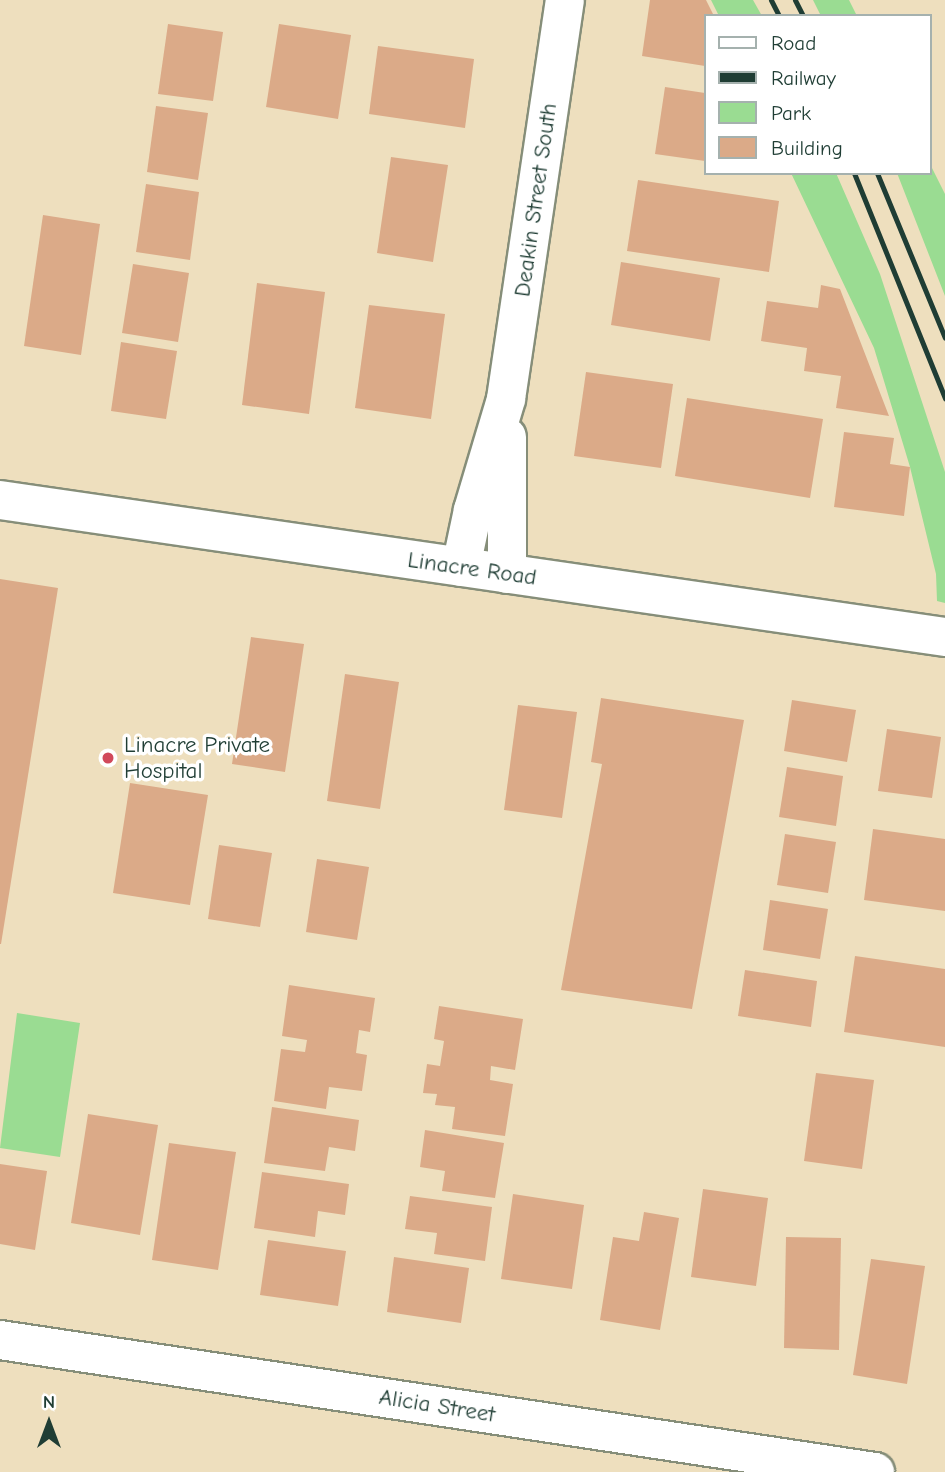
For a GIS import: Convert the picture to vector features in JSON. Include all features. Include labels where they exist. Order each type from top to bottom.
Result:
[{"type":"street","name":"Deakin Street South","points":[[461,568],[473,510],[506,400],[565,0]]},
{"type":"street","name":"Deakin Street South","points":[[506,400],[507,574]]},
{"type":"street","name":"Linacre Road","points":[[0,500],[945,637]]},
{"type":"street","name":"Alicia Street","points":[[0,1340],[875,1472]]},
{"type":"green space","points":[[711,0],[753,0],[761,14],[718,14]]},
{"type":"green space","points":[[813,0],[849,0],[856,14],[820,14]]},
{"type":"green space","points":[[931,166],[945,194],[945,296],[898,175],[931,175]]},
{"type":"green space","points":[[792,175],[837,175],[880,274],[945,472],[945,603],[937,601],[936,574],[910,467],[874,348]]},
{"type":"green space","points":[[17,1013],[80,1023],[60,1157],[0,1148]]},
{"type":"building","points":[[650,0],[706,0],[713,14],[704,14],[704,66],[642,56]]},
{"type":"building","points":[[168,24],[223,32],[213,101],[158,94]]},
{"type":"building","points":[[279,24],[351,35],[338,119],[266,107]]},
{"type":"building","points":[[378,46],[474,59],[465,128],[369,114]]},
{"type":"building","points":[[665,87],[704,93],[704,161],[655,154]]},
{"type":"building","points":[[156,106],[208,113],[198,180],[147,172]]},
{"type":"building","points":[[391,157],[448,165],[433,262],[377,253]]},
{"type":"building","points":[[638,180],[779,201],[769,272],[627,251]]},
{"type":"building","points":[[146,184],[199,192],[190,260],[136,252]]},
{"type":"building","points":[[43,215],[100,224],[81,355],[24,346]]},
{"type":"building","points":[[621,262],[720,278],[710,341],[611,325]]},
{"type":"building","points":[[133,264],[189,273],[178,342],[122,333]]},
{"type":"building","points":[[257,283],[325,292],[309,414],[242,405]]},
{"type":"building","points":[[821,285],[840,289],[889,416],[836,408],[841,376],[804,371],[807,348],[761,341],[767,301],[818,308]]},
{"type":"building","points":[[369,305],[445,314],[431,419],[355,408]]},
{"type":"building","points":[[121,342],[177,351],[166,419],[111,411]]},
{"type":"building","points":[[586,372],[673,384],[661,468],[574,456]]},
{"type":"building","points":[[687,398],[823,419],[810,498],[675,476]]},
{"type":"building","points":[[844,432],[894,438],[890,464],[910,467],[904,516],[834,507]]},
{"type":"building","points":[[0,579],[58,588],[1,944],[0,944]]},
{"type":"building","points":[[251,637],[304,644],[285,772],[232,764]]},
{"type":"building","points":[[345,674],[399,682],[380,809],[327,801]]},
{"type":"building","points":[[601,698],[744,720],[692,1009],[561,990],[602,764],[591,762]]},
{"type":"building","points":[[792,700],[856,710],[847,762],[784,751]]},
{"type":"building","points":[[518,705],[577,712],[562,818],[504,810]]},
{"type":"building","points":[[887,729],[941,737],[932,798],[878,791]]},
{"type":"building","points":[[787,767],[843,776],[836,826],[779,817]]},
{"type":"building","points":[[130,783],[208,795],[190,905],[113,893]]},
{"type":"building","points":[[873,829],[945,839],[945,911],[864,900]]},
{"type":"building","points":[[785,834],[836,842],[828,893],[777,885]]},
{"type":"building","points":[[219,845],[272,853],[260,927],[208,919]]},
{"type":"building","points":[[317,859],[369,867],[357,940],[306,932]]},
{"type":"building","points":[[770,900],[828,909],[820,959],[763,950]]},
{"type":"building","points":[[855,956],[945,969],[945,1047],[844,1032]]},
{"type":"building","points":[[745,970],[817,981],[811,1027],[738,1016]]},
{"type":"building","points":[[289,985],[375,998],[370,1032],[359,1030],[356,1053],[367,1055],[362,1091],[329,1087],[326,1109],[274,1101],[281,1049],[305,1052],[307,1040],[282,1036]]},
{"type":"building","points":[[439,1006],[523,1019],[515,1070],[491,1066],[490,1080],[513,1084],[505,1136],[452,1129],[455,1107],[435,1105],[437,1094],[423,1093],[427,1064],[440,1066],[444,1041],[434,1039]]},
{"type":"building","points":[[816,1073],[874,1080],[862,1169],[804,1161]]},
{"type":"building","points":[[272,1107],[359,1120],[355,1151],[329,1147],[325,1171],[264,1163]]},
{"type":"building","points":[[88,1114],[158,1125],[140,1235],[71,1223]]},
{"type":"building","points":[[425,1130],[504,1143],[495,1198],[442,1191],[445,1171],[420,1167]]},
{"type":"building","points":[[169,1143],[236,1152],[218,1270],[152,1260]]},
{"type":"building","points":[[0,1164],[47,1171],[35,1250],[0,1244]]},
{"type":"building","points":[[262,1172],[349,1184],[345,1215],[318,1211],[315,1237],[254,1228]]},
{"type":"building","points":[[703,1189],[768,1198],[756,1286],[691,1277]]},
{"type":"building","points":[[513,1194],[584,1205],[572,1289],[501,1279]]},
{"type":"building","points":[[410,1196],[492,1207],[485,1261],[434,1254],[437,1233],[405,1229]]},
{"type":"building","points":[[644,1212],[679,1218],[660,1330],[600,1320],[613,1237],[639,1241]]},
{"type":"building","points":[[786,1237],[841,1238],[839,1350],[784,1348]]},
{"type":"building","points":[[268,1240],[346,1251],[338,1306],[260,1295]]},
{"type":"building","points":[[394,1257],[469,1268],[461,1323],[387,1312]]},
{"type":"building","points":[[871,1259],[925,1266],[907,1384],[853,1375]]},
{"type":"railway","points":[[771,0],[778,14]]},
{"type":"railway","points":[[795,0],[802,14]]},
{"type":"railway","points":[[855,175],[945,398]]},
{"type":"railway","points":[[878,175],[945,338]]},
{"type":"place","name":"Linacre Private Hospital","points":[[108,758]]}]
